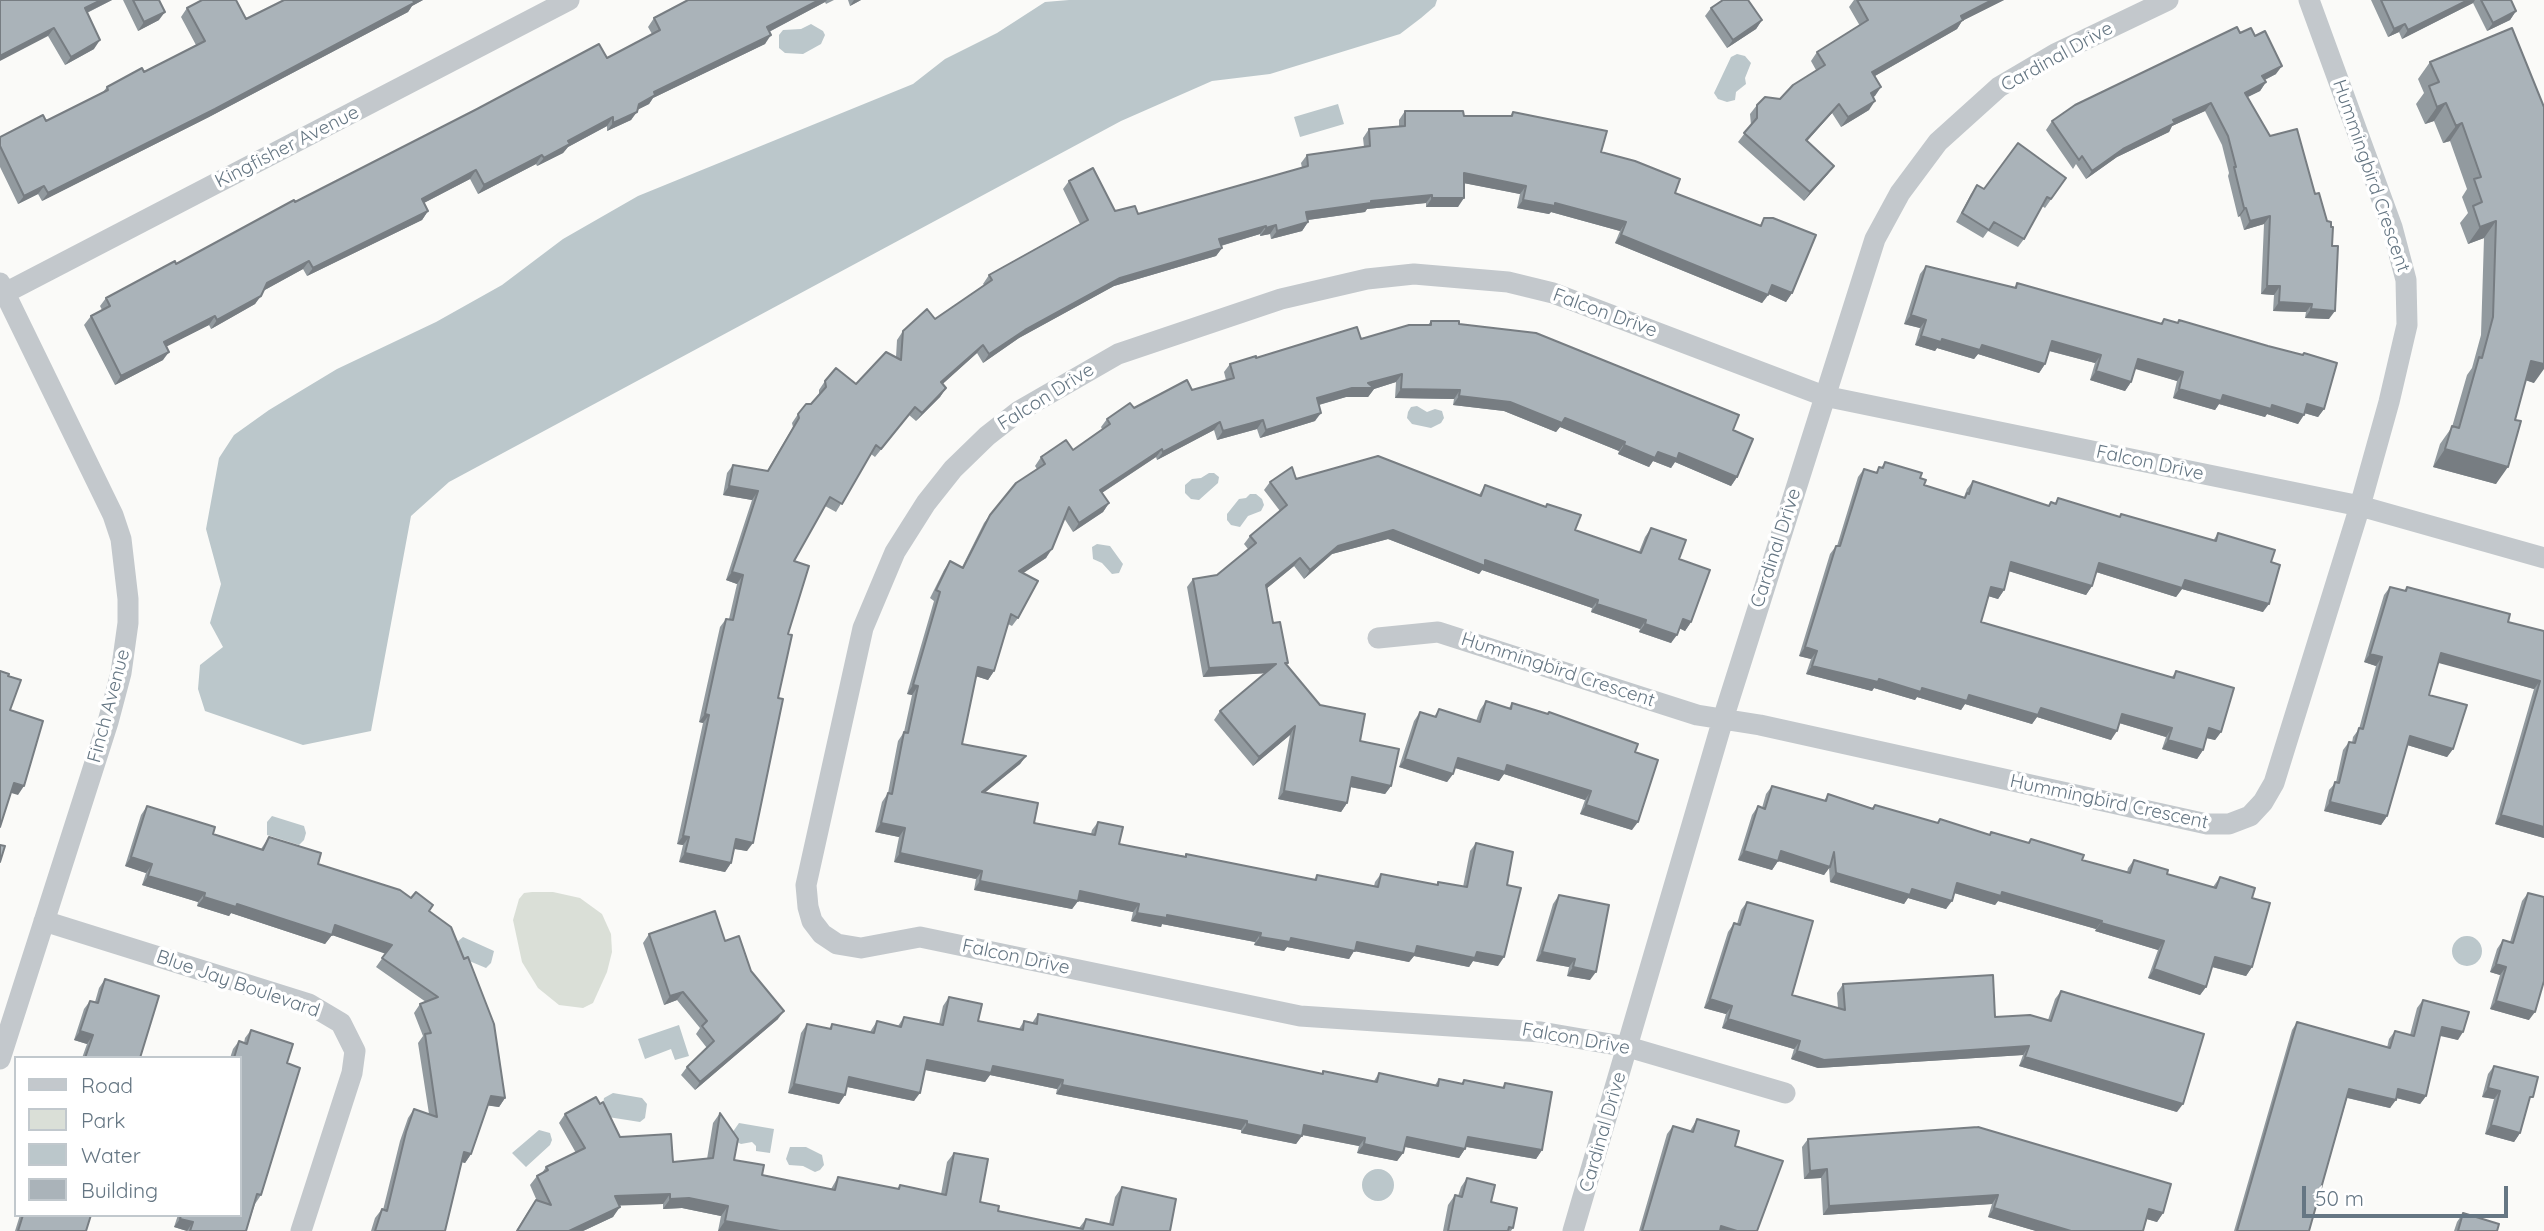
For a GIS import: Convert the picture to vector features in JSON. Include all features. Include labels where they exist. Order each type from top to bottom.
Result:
[{"type":"street","name":"Kingfisher Avenue","points":[[3,288],[569,0]]},
{"type":"street","name":"Cardinal Drive","points":[[1573,1231],[1723,719],[1875,239],[1899,193],[1938,142],[1999,87],[2055,54],[2168,0]]},
{"type":"street","name":"Hummingbird Crescent","points":[[1378,638],[1438,632],[1698,715],[1760,725],[2207,824],[2240,821],[2252,814],[2272,789],[2360,506],[2407,325],[2406,281],[2392,227],[2309,0]]},
{"type":"street","name":"Falcon Drive","points":[[1785,1093],[1628,1047],[1521,1028],[1300,1016],[920,937],[861,948],[837,944],[822,934],[812,921],[806,885],[863,628],[895,552],[926,503],[987,436],[1018,411],[1118,354],[1281,299],[1367,279],[1414,274],[1508,282],[1554,293],[1824,396],[2360,506],[2544,558]]},
{"type":"street","name":"Finch Avenue","points":[[0,1059],[108,722],[121,673],[128,623],[121,539],[113,514],[3,288]]},
{"type":"street","name":"Blue Jay Boulevard","points":[[44,921],[309,1004],[341,1023],[355,1051],[352,1073],[301,1231]]},
{"type":"green space","points":[[553,892],[580,898],[602,914],[611,934],[612,952],[607,972],[593,1003],[583,1008],[559,1005],[538,988],[522,962],[513,920],[519,899],[524,893]]},
{"type":"water","points":[[1437,0],[1435,6],[1400,34],[1270,74],[1212,81],[1121,121],[449,482],[411,516],[371,731],[303,745],[205,711],[198,689],[200,665],[223,647],[210,623],[221,584],[206,529],[219,458],[234,435],[269,410],[337,369],[436,322],[502,285],[563,239],[638,196],[913,84],[945,59],[997,33],[1045,2]]},
{"type":"water","points":[[811,24],[825,35],[821,44],[803,54],[785,53],[779,48],[779,35],[783,30],[801,29]]},
{"type":"water","points":[[1737,54],[1745,56],[1751,63],[1745,78],[1746,84],[1736,92],[1735,100],[1727,102],[1718,99],[1714,93],[1731,57]]},
{"type":"water","points":[[1338,104],[1344,124],[1300,137],[1294,117]]},
{"type":"water","points":[[1417,406],[1427,412],[1435,409],[1442,411],[1444,418],[1441,423],[1431,428],[1412,424],[1407,418],[1408,412],[1411,407]]},
{"type":"water","points":[[1209,473],[1219,477],[1218,483],[1199,500],[1191,499],[1185,493],[1185,485],[1192,479]]},
{"type":"water","points":[[1256,494],[1262,499],[1264,505],[1261,511],[1248,516],[1240,527],[1231,525],[1227,514],[1239,499]]},
{"type":"water","points":[[1097,544],[1110,546],[1123,564],[1119,573],[1112,574],[1102,563],[1093,559],[1092,547]]},
{"type":"water","points":[[272,816],[304,826],[304,840],[299,845],[267,835],[267,822]]},
{"type":"water","points":[[2467,936],[2478,940],[2482,951],[2478,962],[2467,966],[2456,962],[2452,951],[2456,940]]},
{"type":"water","points":[[463,937],[494,951],[491,963],[486,968],[455,955],[457,942]]},
{"type":"water","points":[[679,1025],[689,1056],[675,1060],[671,1049],[645,1059],[638,1039]]},
{"type":"water","points":[[613,1093],[642,1098],[647,1104],[645,1118],[640,1122],[608,1117],[602,1110],[604,1098]]},
{"type":"water","points":[[739,1123],[774,1129],[770,1153],[756,1151],[752,1142],[737,1142],[732,1133]]},
{"type":"water","points":[[539,1130],[550,1133],[552,1140],[526,1167],[512,1153]]},
{"type":"water","points":[[790,1147],[806,1147],[822,1155],[824,1165],[815,1172],[803,1166],[789,1165],[786,1159]]},
{"type":"water","points":[[1378,1169],[1389,1174],[1394,1185],[1389,1196],[1378,1201],[1367,1196],[1362,1185],[1367,1174]]},
{"type":"building","points":[[0,0],[101,0],[85,8],[100,40],[71,57],[54,28],[0,56]]},
{"type":"building","points":[[133,0],[159,0],[165,12],[144,22]]},
{"type":"building","points":[[202,0],[236,0],[246,19],[284,0],[413,0],[414,3],[215,109],[48,193],[44,186],[24,196],[0,146],[0,137],[43,115],[46,121],[108,90],[107,87],[142,68],[144,72],[205,41],[187,8]]},
{"type":"building","points":[[688,0],[819,0],[767,27],[771,35],[654,92],[655,95],[639,104],[637,112],[613,123],[613,117],[568,141],[570,144],[544,158],[542,155],[484,185],[476,170],[422,199],[428,211],[313,268],[309,261],[267,283],[261,296],[217,320],[215,316],[164,342],[169,352],[121,376],[91,316],[110,306],[106,298],[599,44],[607,58],[660,30],[654,18]]},
{"type":"building","points":[[1723,0],[1748,0],[1762,20],[1733,40],[1711,8]]},
{"type":"building","points":[[1857,0],[1992,0],[1961,16],[1963,20],[1872,72],[1881,87],[1871,93],[1875,101],[1848,117],[1839,104],[1806,140],[1834,166],[1810,192],[1744,133],[1757,118],[1757,105],[1765,97],[1780,99],[1793,85],[1825,65],[1817,52],[1868,20]]},
{"type":"building","points":[[2381,0],[2468,0],[2408,30],[2405,24],[2394,29]]},
{"type":"building","points":[[2481,0],[2511,0],[2516,11],[2493,23]]},
{"type":"building","points":[[2237,27],[2240,33],[2251,28],[2255,36],[2265,31],[2282,66],[2262,76],[2266,82],[2245,93],[2270,136],[2297,129],[2315,194],[2319,193],[2327,221],[2331,222],[2333,227],[2332,246],[2338,246],[2335,311],[2311,309],[2312,304],[2279,302],[2280,286],[2267,286],[2270,216],[2250,221],[2244,208],[2228,136],[2211,103],[2173,120],[2175,123],[2123,149],[2092,171],[2082,156],[2079,160],[2052,121],[2075,105]]},
{"type":"building","points":[[2512,28],[2544,107],[2544,364],[2531,361],[2515,420],[2521,421],[2508,467],[2445,449],[2452,426],[2459,428],[2493,317],[2496,221],[2480,227],[2473,206],[2482,202],[2474,179],[2481,177],[2462,123],[2456,126],[2446,103],[2437,107],[2429,86],[2439,82],[2430,62]]},
{"type":"building","points":[[1405,111],[1463,111],[1464,116],[1512,116],[1513,112],[1607,131],[1601,152],[1635,161],[1680,179],[1675,193],[1761,226],[1764,218],[1773,218],[1816,235],[1792,293],[1772,285],[1768,295],[1621,235],[1626,222],[1555,203],[1555,206],[1523,200],[1526,186],[1464,173],[1464,198],[1432,198],[1432,195],[1371,201],[1306,212],[1308,222],[1277,231],[1276,225],[1266,226],[1219,239],[1222,248],[1120,278],[1025,330],[989,354],[983,345],[941,382],[946,388],[922,413],[915,407],[881,449],[876,445],[842,504],[830,497],[794,561],[809,566],[788,634],[792,635],[778,698],[783,699],[753,843],[736,839],[731,863],[685,853],[689,837],[683,836],[709,715],[705,714],[726,619],[733,620],[743,575],[732,572],[758,491],[729,486],[733,465],[768,471],[799,418],[798,414],[826,387],[825,381],[836,368],[856,384],[886,352],[901,360],[903,331],[927,309],[935,319],[992,280],[989,275],[1088,220],[1069,181],[1093,168],[1115,211],[1135,206],[1138,214],[1308,166],[1307,155],[1370,146],[1369,129],[1405,126]]},
{"type":"building","points":[[2018,143],[2066,178],[2051,199],[2047,197],[2024,239],[1994,222],[1989,230],[1962,213],[1977,185],[1984,189]]},
{"type":"building","points":[[1926,266],[2016,288],[2017,283],[2162,324],[2164,319],[2178,323],[2179,320],[2337,363],[2324,409],[2307,404],[2304,415],[2223,395],[2221,401],[2179,389],[2183,372],[2138,359],[2131,382],[2096,371],[2101,355],[2052,341],[2045,364],[1982,345],[1980,350],[1921,336],[1926,320],[1911,315]]},
{"type":"building","points":[[1431,321],[1459,321],[1459,324],[1536,333],[1739,415],[1733,430],[1753,439],[1737,477],[1679,453],[1677,459],[1658,452],[1655,458],[1624,445],[1625,442],[1565,418],[1562,423],[1510,402],[1459,396],[1460,390],[1401,389],[1402,374],[1368,383],[1374,388],[1352,388],[1317,398],[1321,413],[1266,430],[1263,420],[1223,431],[1220,422],[1163,452],[1162,449],[1100,490],[1109,503],[1079,523],[1069,507],[1052,549],[1019,571],[1038,581],[1018,618],[1011,614],[994,671],[978,667],[962,744],[1026,756],[982,792],[1038,803],[1034,823],[1095,835],[1098,822],[1123,827],[1119,844],[1186,857],[1186,854],[1316,880],[1317,875],[1378,887],[1381,874],[1438,885],[1438,882],[1467,887],[1476,843],[1513,852],[1507,885],[1521,888],[1504,957],[1477,952],[1475,958],[1417,946],[1415,954],[1357,942],[1355,951],[1291,938],[1290,942],[1260,937],[1261,933],[1167,915],[1167,918],[1137,913],[1139,904],[1080,891],[1078,901],[980,881],[982,871],[900,853],[905,828],[881,823],[888,793],[892,794],[904,732],[908,733],[918,686],[913,685],[940,592],[936,590],[950,561],[963,568],[990,515],[1016,483],[1045,464],[1041,457],[1066,440],[1073,450],[1110,424],[1107,419],[1130,403],[1134,408],[1187,380],[1192,390],[1234,378],[1230,364],[1357,327],[1361,339],[1409,325],[1431,325]]},
{"type":"building","points":[[1378,456],[1481,496],[1485,485],[1546,507],[1547,504],[1581,515],[1575,530],[1641,553],[1651,528],[1686,540],[1679,559],[1710,570],[1691,622],[1683,619],[1677,635],[1645,624],[1646,620],[1597,604],[1598,600],[1485,560],[1485,566],[1393,530],[1338,546],[1310,570],[1300,558],[1266,585],[1273,623],[1280,622],[1288,663],[1285,663],[1320,705],[1365,714],[1360,741],[1399,749],[1391,786],[1352,777],[1347,803],[1284,791],[1295,726],[1259,757],[1220,711],[1276,664],[1209,668],[1193,579],[1217,575],[1256,543],[1250,536],[1287,505],[1270,482],[1292,467],[1296,479]]},
{"type":"building","points":[[1885,462],[1922,473],[1920,478],[1926,480],[1924,485],[1965,498],[1973,481],[2049,506],[2051,502],[2056,504],[2058,498],[2216,541],[2218,533],[2275,550],[2271,562],[2280,565],[2269,604],[2185,580],[2182,588],[2099,563],[2092,586],[2011,562],[2004,590],[1991,587],[1981,622],[2174,678],[2176,671],[2234,688],[2221,732],[2209,728],[2203,750],[2168,740],[2172,728],[2122,714],[2117,731],[2041,708],[2038,715],[1969,695],[1967,701],[1922,688],[1921,692],[1879,679],[1878,682],[1812,666],[1817,651],[1805,647],[1836,546],[1840,546],[1864,469],[1877,473]]},
{"type":"building","points":[[2390,587],[2406,591],[2407,587],[2510,614],[2508,622],[2544,631],[2544,827],[2501,815],[2540,681],[2441,653],[2429,695],[2467,705],[2453,749],[2410,736],[2387,816],[2330,802],[2335,782],[2339,783],[2349,742],[2355,743],[2359,728],[2363,729],[2382,657],[2370,654]]},
{"type":"building","points":[[0,671],[21,680],[10,710],[43,721],[24,786],[14,783],[0,827]]},
{"type":"building","points":[[1486,701],[1511,709],[1512,703],[1548,714],[1549,712],[1638,744],[1635,752],[1658,760],[1638,822],[1586,805],[1591,791],[1507,765],[1505,772],[1458,758],[1453,774],[1405,759],[1420,712],[1436,717],[1439,709],[1480,722]]},
{"type":"building","points":[[1772,786],[1826,801],[1828,794],[1873,809],[1875,805],[1938,823],[1940,819],[1990,835],[1991,832],[2029,843],[2031,839],[2084,855],[2082,860],[2130,873],[2134,860],[2168,870],[2167,874],[2216,888],[2220,877],[2255,888],[2252,898],[2270,903],[2252,967],[2215,957],[2206,987],[2154,969],[2164,941],[2101,923],[2102,921],[2002,892],[2001,896],[1957,883],[1952,901],[1912,889],[1910,895],[1836,873],[1834,852],[1830,867],[1781,851],[1778,861],[1744,851],[1758,806],[1765,809]]},
{"type":"building","points":[[147,806],[215,827],[213,834],[263,850],[269,837],[321,853],[318,864],[400,890],[411,898],[416,892],[433,905],[429,911],[451,927],[464,959],[468,957],[494,1024],[505,1098],[491,1096],[471,1154],[464,1152],[445,1231],[375,1231],[382,1209],[387,1211],[414,1109],[437,1117],[425,1034],[431,1033],[420,1004],[438,997],[382,958],[392,945],[335,925],[332,935],[237,904],[236,907],[204,897],[205,893],[148,876],[152,864],[131,857]]},
{"type":"building","points":[[0,845],[5,846],[0,862]]},
{"type":"building","points":[[2528,893],[2544,897],[2544,981],[2535,1012],[2496,1001],[2506,967],[2496,964],[2503,940],[2513,943]]},
{"type":"building","points":[[1559,895],[1609,905],[1596,972],[1573,967],[1575,959],[1542,952]]},
{"type":"building","points":[[1747,902],[1813,921],[1792,995],[1845,1010],[1843,984],[1993,975],[1995,1017],[2030,1015],[2051,1021],[2061,991],[2204,1034],[2183,1104],[2025,1057],[2029,1046],[1824,1060],[1797,1051],[1800,1041],[1728,1019],[1732,1006],[1710,999],[1734,923],[1740,925]]},
{"type":"building","points":[[715,911],[725,941],[739,936],[751,971],[784,1011],[700,1082],[687,1067],[714,1041],[702,1026],[707,1021],[683,992],[670,996],[649,934]]},
{"type":"building","points":[[105,979],[159,996],[141,1056],[86,1056],[93,1035],[80,1031],[90,1001],[98,1003]]},
{"type":"building","points":[[949,997],[982,1004],[978,1021],[1023,1030],[1024,1021],[1037,1024],[1038,1014],[1323,1074],[1323,1071],[1377,1082],[1379,1073],[1438,1086],[1439,1079],[1463,1084],[1464,1080],[1504,1088],[1505,1083],[1552,1092],[1542,1150],[1468,1137],[1465,1149],[1407,1137],[1403,1153],[1364,1144],[1365,1138],[1304,1125],[1302,1136],[1247,1124],[1247,1121],[1062,1085],[1063,1080],[993,1066],[991,1073],[927,1060],[920,1093],[849,1077],[845,1095],[794,1084],[807,1024],[831,1029],[832,1024],[874,1033],[877,1021],[901,1027],[904,1017],[943,1025]]},
{"type":"building","points":[[2423,1000],[2469,1012],[2463,1032],[2442,1027],[2426,1096],[2398,1089],[2396,1100],[2349,1089],[2309,1231],[2237,1231],[2297,1022],[2390,1048],[2395,1031],[2414,1036]]},
{"type":"building","points":[[251,1030],[293,1044],[287,1063],[300,1068],[261,1195],[257,1194],[246,1231],[190,1231],[193,1222],[180,1217],[242,1217],[242,1056],[235,1056],[239,1041],[247,1044]]},
{"type":"building","points":[[2494,1066],[2538,1077],[2520,1133],[2491,1125],[2500,1091],[2488,1088]]},
{"type":"building","points":[[596,1097],[600,1104],[603,1102],[620,1137],[671,1134],[673,1162],[713,1158],[720,1113],[738,1139],[734,1160],[764,1165],[762,1175],[835,1190],[838,1177],[899,1189],[900,1185],[946,1195],[954,1153],[988,1159],[980,1202],[999,1206],[998,1211],[1083,1229],[1086,1219],[1113,1225],[1122,1187],[1176,1199],[1170,1231],[780,1231],[725,1221],[728,1206],[689,1198],[670,1199],[670,1194],[615,1196],[620,1207],[569,1231],[517,1231],[536,1200],[551,1205],[537,1176],[548,1170],[546,1167],[585,1148],[565,1114]]},
{"type":"building","points":[[1697,1119],[1739,1131],[1735,1146],[1783,1161],[1757,1231],[1737,1231],[1721,1226],[1720,1231],[1642,1231],[1673,1126],[1693,1132]]},
{"type":"building","points":[[1978,1127],[2171,1184],[2163,1213],[2149,1209],[2143,1231],[2071,1231],[1994,1208],[1998,1195],[1829,1206],[1827,1169],[1810,1171],[1808,1139]]},
{"type":"building","points":[[1467,1178],[1495,1185],[1491,1202],[1517,1208],[1513,1228],[1509,1227],[1508,1231],[1448,1231],[1455,1195],[1462,1197]]},
{"type":"building","points":[[2463,1213],[2499,1224],[2497,1231],[2458,1231]]},
{"type":"building","points":[[22,1217],[90,1217],[86,1231],[18,1231]]}]
